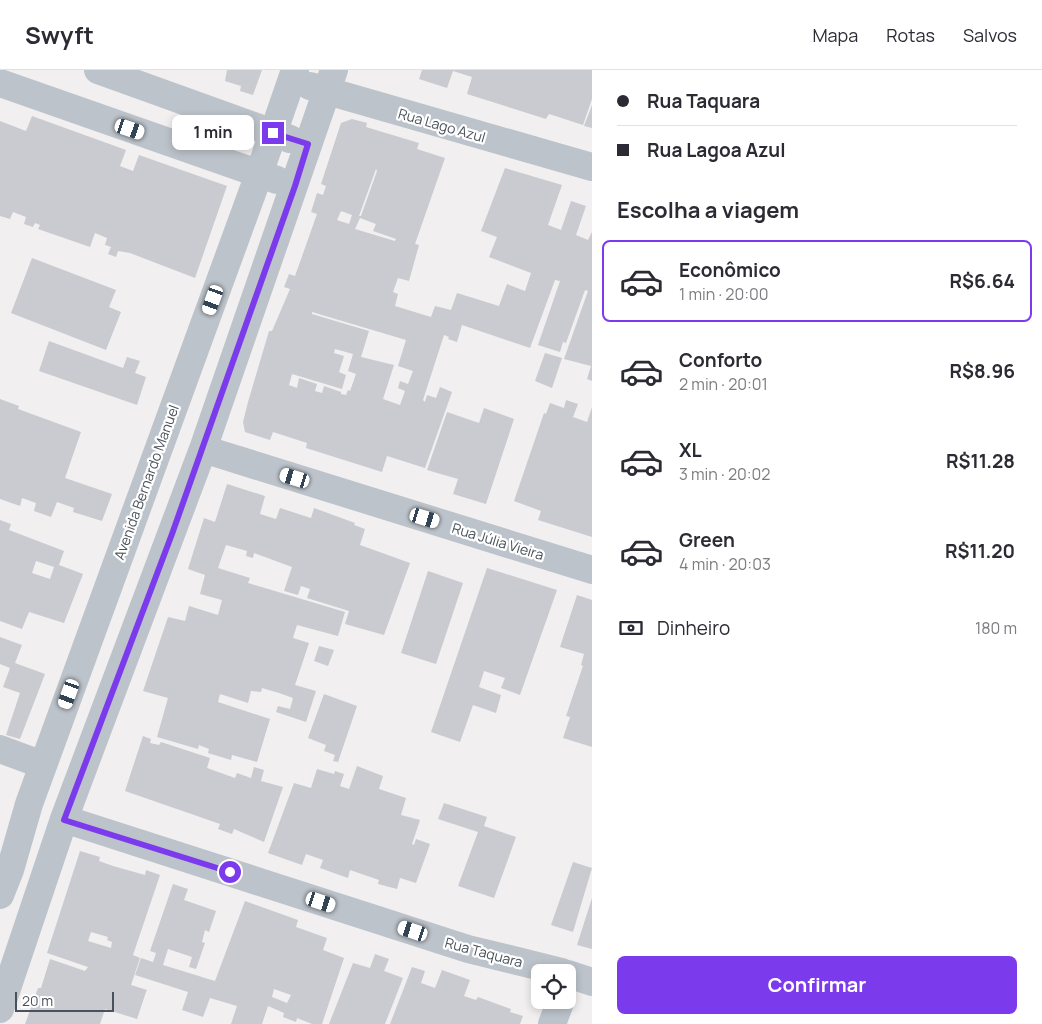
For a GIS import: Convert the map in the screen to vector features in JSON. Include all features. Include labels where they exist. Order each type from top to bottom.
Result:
[{"type":"street","points":[[98,70],[308,144]]},
{"type":"street","name":"Avenida Bernardo Manuel","points":[[3,877],[294,75]]},
{"type":"street","name":"Rua Lago Azul","points":[[294,75],[330,81],[592,167]]},
{"type":"street","points":[[0,1009],[64,820],[203,449],[330,81]]},
{"type":"street","points":[[0,83],[295,186]]},
{"type":"street","name":"Rua Júlia Vieira","points":[[203,449],[592,570]]},
{"type":"street","points":[[120,551],[160,567]]},
{"type":"street","points":[[0,749],[43,765]]},
{"type":"street","name":"Rua Taquara","points":[[64,820],[468,949],[531,966]]},
{"type":"street","points":[[552,1024],[558,1009]]},
{"type":"building","points":[[227,70],[262,70],[253,95],[240,91],[241,86],[225,81]]},
{"type":"building","points":[[422,70],[592,70],[592,99],[583,125],[549,114],[546,119],[467,94],[472,77],[453,71],[447,88],[419,79]]},
{"type":"building","points":[[592,105],[592,128],[584,126]]},
{"type":"building","points":[[32,116],[126,150],[120,166],[133,171],[139,155],[227,186],[195,278],[130,253],[118,251],[116,257],[108,254],[111,247],[105,245],[107,238],[95,233],[90,247],[38,229],[40,225],[35,223],[33,227],[24,224],[26,217],[13,212],[10,219],[0,216],[0,121],[26,131]]},
{"type":"building","points":[[352,119],[367,123],[366,127],[419,143],[417,149],[445,158],[415,244],[419,245],[409,281],[398,278],[393,292],[398,294],[395,306],[431,317],[435,306],[451,310],[457,293],[499,306],[507,284],[525,291],[531,273],[489,257],[497,237],[481,231],[505,168],[562,185],[548,225],[561,230],[571,201],[586,206],[576,235],[588,240],[592,232],[592,381],[587,379],[591,366],[564,359],[588,291],[585,290],[566,343],[563,342],[560,352],[538,345],[560,281],[555,280],[530,348],[462,325],[457,342],[448,339],[449,337],[444,335],[423,400],[425,402],[427,395],[436,398],[440,387],[452,392],[425,468],[387,456],[382,472],[306,448],[307,443],[273,432],[270,440],[245,432],[243,422],[269,331],[272,331],[290,289],[284,287],[289,274],[295,276],[317,214],[311,212],[317,193],[323,195],[326,186],[321,184],[341,123]],"holes":[[[376,169],[377,171],[361,216],[359,216]],[[341,211],[352,215],[349,224],[337,220]],[[360,218],[376,224],[373,231],[396,239],[395,241],[355,229]],[[312,312],[406,340],[398,366],[413,371],[408,384],[400,381],[398,388],[405,391],[400,405],[383,399],[394,365],[361,357],[369,331],[312,314]],[[335,349],[353,354],[348,371],[356,374],[350,391],[348,390],[346,395],[324,386],[322,393],[315,391],[317,384],[299,378],[297,388],[289,385],[292,374],[342,389],[346,375],[339,372],[344,356],[334,353]]]},
{"type":"building","points":[[32,258],[116,290],[109,307],[121,312],[106,350],[11,313]]},
{"type":"building","points":[[49,341],[123,368],[127,357],[140,361],[135,373],[146,377],[137,405],[39,371]]},
{"type":"building","points":[[545,353],[562,358],[552,388],[535,381]]},
{"type":"building","points":[[0,399],[19,406],[18,409],[81,432],[65,478],[112,494],[102,521],[73,512],[74,508],[57,502],[51,517],[34,511],[36,503],[22,498],[20,506],[0,499]]},
{"type":"building","points":[[566,400],[578,404],[573,417],[587,422],[592,407],[592,537],[538,520],[541,511],[514,501],[544,413],[546,414],[550,403],[564,408]]},
{"type":"building","points":[[484,408],[514,419],[486,504],[453,494],[458,479],[427,470],[447,412],[479,423]]},
{"type":"building","points":[[227,484],[265,496],[260,514],[276,519],[280,508],[311,518],[314,508],[355,523],[354,525],[365,529],[360,545],[410,563],[384,635],[345,624],[349,611],[307,598],[310,589],[301,586],[298,595],[284,591],[292,567],[254,553],[253,558],[246,556],[247,551],[226,545],[218,568],[250,578],[248,583],[345,612],[338,636],[297,625],[293,638],[309,643],[295,685],[316,691],[306,722],[276,712],[278,706],[290,709],[293,698],[279,693],[262,688],[261,692],[251,691],[248,703],[220,694],[218,702],[270,719],[257,762],[232,755],[231,760],[208,753],[209,749],[199,745],[198,749],[157,737],[168,698],[143,691],[168,617],[185,621],[189,606],[218,615],[222,600],[200,594],[205,575],[188,569],[204,518],[215,522]]},
{"type":"building","points":[[0,520],[11,524],[9,530],[64,551],[59,565],[83,574],[64,623],[29,612],[22,629],[0,621]],"holes":[[[36,561],[54,567],[50,579],[32,573]]]},
{"type":"building","points":[[487,568],[557,590],[520,695],[501,688],[505,678],[484,671],[479,687],[501,695],[496,713],[473,705],[460,742],[431,732]]},
{"type":"building","points":[[428,571],[463,583],[436,664],[401,653]]},
{"type":"building","points":[[577,595],[592,600],[592,747],[563,738],[570,717],[566,716],[583,666],[581,665],[584,654],[560,647]]},
{"type":"building","points":[[0,637],[22,645],[15,663],[45,674],[20,739],[6,735],[20,693],[3,687],[10,668],[0,664]]},
{"type":"building","points":[[319,646],[334,650],[328,666],[314,661]]},
{"type":"building","points":[[324,694],[357,706],[338,762],[333,761],[335,755],[324,751],[326,745],[308,738]]},
{"type":"building","points":[[143,736],[151,739],[150,743],[159,745],[161,742],[210,758],[207,768],[235,778],[237,773],[251,778],[254,767],[264,770],[261,781],[283,787],[264,842],[234,829],[232,834],[218,829],[220,824],[125,791]]},
{"type":"building","points":[[357,766],[383,776],[379,789],[406,798],[401,815],[420,820],[412,844],[414,845],[416,839],[430,844],[416,883],[400,878],[397,889],[378,884],[379,880],[350,870],[348,878],[320,868],[323,860],[306,854],[302,865],[268,853],[294,783],[311,788],[317,769],[334,774],[335,771],[344,774],[340,786],[349,789]]},
{"type":"building","points":[[444,803],[487,817],[484,826],[516,837],[494,898],[458,886],[478,832],[438,819]]},
{"type":"building","points":[[80,851],[100,857],[99,861],[113,866],[145,875],[146,870],[160,875],[133,955],[140,958],[131,985],[147,990],[137,1019],[105,1009],[100,1024],[25,1024],[38,988],[41,988],[50,959],[85,971],[88,967],[47,953]],"holes":[[[91,932],[108,937],[107,940],[112,942],[111,948],[88,941]]]},
{"type":"building","points":[[573,862],[592,868],[573,932],[551,925]]},
{"type":"building","points":[[173,884],[188,889],[184,900],[216,911],[209,932],[205,930],[202,942],[205,943],[196,969],[189,967],[192,957],[168,949],[163,965],[215,981],[245,901],[298,920],[296,927],[327,938],[323,950],[344,958],[322,1024],[312,1024],[297,1018],[296,1022],[283,1017],[284,1013],[268,1006],[262,1024],[231,1024],[237,1006],[210,998],[203,1017],[182,1010],[188,992],[135,975],[141,958],[153,962],[156,953],[150,951]],"holes":[[[274,989],[291,995],[287,1003],[272,997]]]},
{"type":"building","points":[[592,898],[592,949],[577,945]]},
{"type":"building","points":[[375,954],[389,959],[384,971],[403,978],[385,1024],[329,1024],[353,963],[370,968]]},
{"type":"building","points":[[412,967],[425,971],[421,983],[435,988],[442,970],[470,980],[464,996],[476,1000],[478,997],[511,1009],[510,1012],[523,1016],[520,1024],[390,1024]]},
{"type":"route","points":[[230,872],[64,820],[203,449],[308,144],[273,133]]}]
